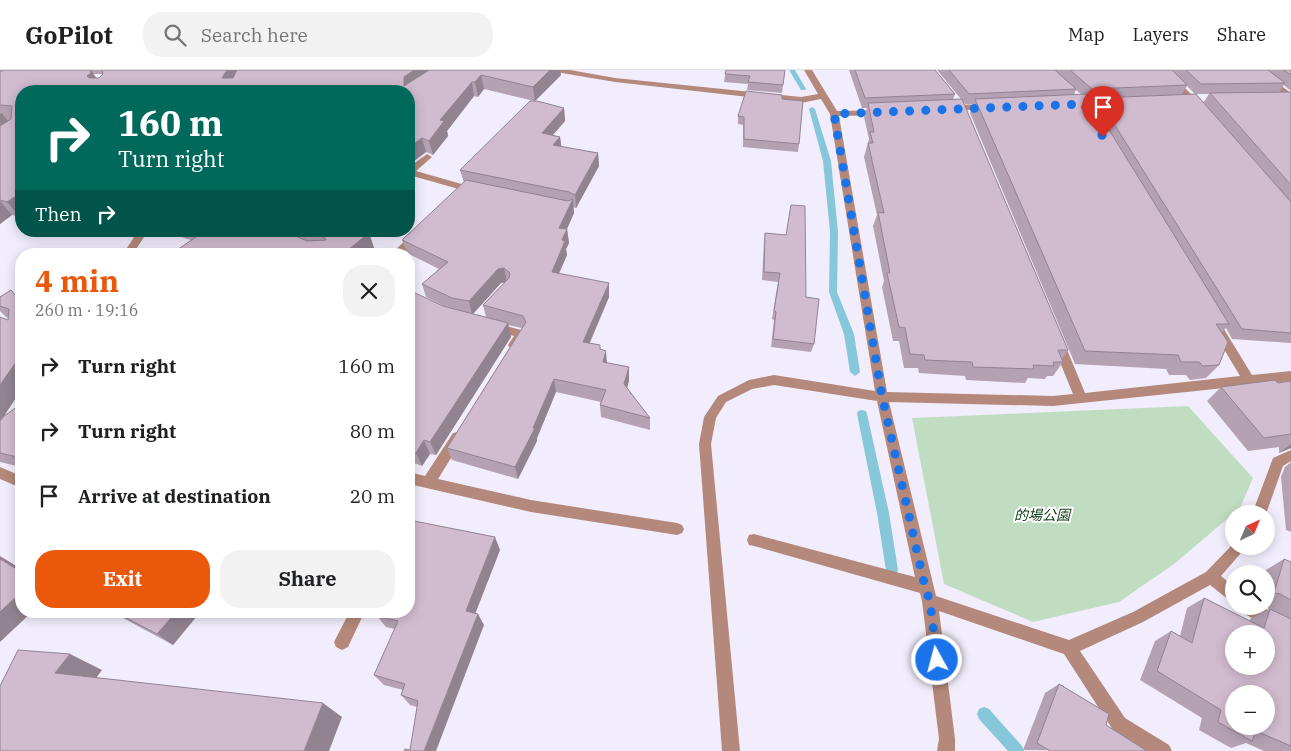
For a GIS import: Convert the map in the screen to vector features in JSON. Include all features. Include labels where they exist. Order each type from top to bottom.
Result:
[{"type":"street","points":[[556,70],[615,80],[801,100],[823,96]]},
{"type":"street","points":[[808,70],[834,114],[882,396],[927,594],[947,739],[946,751]]},
{"type":"street","points":[[1163,70],[1205,113]]},
{"type":"street","points":[[1255,70],[1291,97],[1275,97]]},
{"type":"street","points":[[932,109],[999,107]]},
{"type":"street","points":[[834,114],[893,111]]},
{"type":"street","points":[[415,167],[427,157]]},
{"type":"street","points":[[415,174],[463,192],[486,193]]},
{"type":"street","points":[[415,236],[424,228]]},
{"type":"street","points":[[132,248],[139,237]]},
{"type":"street","points":[[402,248],[414,237]]},
{"type":"street","points":[[1214,322],[1249,380]]},
{"type":"street","points":[[484,324],[521,334],[506,359]]},
{"type":"street","points":[[1051,326],[1081,398]]},
{"type":"street","points":[[731,751],[705,444],[710,417],[722,399],[749,385],[774,380],[882,396],[1053,401],[1291,376]]},
{"type":"street","points":[[430,482],[465,424]]},
{"type":"street","points":[[1262,505],[1278,462],[1291,455]]},
{"type":"street","points":[[0,473],[15,479]]},
{"type":"street","points":[[415,479],[531,506],[678,530]]},
{"type":"street","points":[[754,540],[927,594],[1069,648],[1119,724],[1164,751]]},
{"type":"street","points":[[1069,648],[1138,617],[1211,577],[1232,555]]},
{"type":"street","points":[[1211,577],[1225,589]]},
{"type":"street","points":[[1261,615],[1291,631]]},
{"type":"street","points":[[342,642],[354,618]]},
{"type":"green space","name":"的場公園","points":[[1188,406],[1253,478],[1241,505],[1225,505],[1225,521],[1174,564],[1119,602],[1033,622],[944,584],[912,418]]},
{"type":"building","points":[[4,70],[90,70],[91,73],[87,76],[89,78],[99,78],[103,74],[102,70],[227,70],[222,78],[233,78],[237,70],[414,70],[404,77],[404,85],[15,85],[15,197],[7,202],[0,200],[0,126],[11,119],[12,106],[0,105],[0,72]]},
{"type":"building","points":[[429,70],[550,70],[533,87],[481,75],[475,82],[472,82],[440,120],[444,121],[429,141],[422,138],[415,143],[415,85],[406,85]]},
{"type":"building","points":[[726,70],[785,70],[783,85],[748,82],[750,76],[725,74]]},
{"type":"building","points":[[855,70],[935,70],[955,94],[865,98]]},
{"type":"building","points":[[949,70],[1055,70],[1076,89],[969,94]]},
{"type":"building","points":[[1070,70],[1172,70],[1187,85],[1092,89]]},
{"type":"building","points":[[1186,70],[1268,70],[1285,83],[1201,84]]},
{"type":"building","points":[[1283,70],[1291,70],[1291,75]]},
{"type":"building","points":[[746,91],[782,95],[782,99],[803,101],[799,144],[744,139],[744,117],[738,116]]},
{"type":"building","points":[[1291,92],[1291,185],[1210,93]]},
{"type":"building","points":[[1087,94],[1229,324],[1216,324],[1228,342],[1219,365],[1203,366],[1199,362],[1181,362],[1178,355],[1085,351],[975,99]]},
{"type":"building","points":[[1196,94],[1291,202],[1291,333],[1242,329],[1098,98]]},
{"type":"building","points":[[962,99],[1068,350],[1058,350],[1063,362],[1053,362],[1054,366],[1033,365],[1034,369],[973,367],[972,362],[925,360],[924,355],[910,354],[905,328],[899,327],[887,273],[890,273],[878,212],[884,213],[868,143],[873,143],[870,132],[874,132],[868,103]]},
{"type":"building","points":[[530,101],[564,108],[542,133],[560,137],[553,145],[598,153],[575,195],[569,192],[460,170]]},
{"type":"building","points":[[466,180],[568,201],[573,199],[559,228],[567,229],[562,240],[565,241],[552,272],[609,283],[583,342],[600,345],[600,349],[606,351],[603,362],[629,367],[624,384],[650,418],[600,405],[606,390],[554,379],[533,428],[535,428],[515,467],[447,448],[526,322],[523,316],[483,305],[509,278],[510,273],[504,268],[498,269],[469,301],[452,298],[422,284],[448,262],[402,240],[405,237],[415,237],[415,228]]},
{"type":"building","points":[[791,205],[805,206],[806,297],[819,299],[814,344],[773,339],[776,312],[774,311],[780,273],[764,272],[765,233],[786,235]]},
{"type":"building","points":[[196,237],[298,237],[307,241],[326,240],[323,237],[364,237],[350,248],[180,248]]},
{"type":"building","points":[[11,290],[15,295],[15,364],[0,385],[0,317],[8,320],[9,309],[0,306],[0,297]]},
{"type":"building","points":[[415,293],[443,306],[508,323],[430,442],[424,440],[416,453]]},
{"type":"building","points":[[1275,380],[1278,383],[1291,381],[1291,434],[1264,438],[1221,387]]},
{"type":"building","points":[[15,408],[15,457],[0,453],[0,421]]},
{"type":"building","points":[[415,521],[495,537],[466,611],[478,614],[424,751],[404,751],[405,749],[410,750],[418,701],[401,695],[405,684],[374,675],[398,621],[385,618],[415,618]]},
{"type":"building","points":[[0,559],[15,568],[15,598],[0,612]]},
{"type":"building","points":[[1284,559],[1291,562],[1291,600],[1275,593]]},
{"type":"building","points":[[1204,598],[1225,608],[1225,615],[1238,615],[1258,625],[1225,625],[1225,675],[1275,675],[1275,625],[1265,625],[1268,615],[1275,615],[1275,611],[1291,619],[1291,746],[1265,735],[1275,735],[1275,685],[1225,685],[1225,726],[1218,722],[1221,710],[1157,671],[1171,631],[1192,643]]},
{"type":"building","points":[[126,618],[171,618],[157,634]]},
{"type":"building","points":[[18,650],[70,654],[55,673],[323,703],[304,751],[0,751],[0,686]]},
{"type":"building","points":[[1059,684],[1109,714],[1106,725],[1147,751],[1050,751],[1037,743]]},
{"type":"building","points":[[1241,735],[1254,735],[1252,741]]},
{"type":"waterway","points":[[792,70],[803,89]]},
{"type":"waterway","points":[[812,109],[827,161],[834,232],[833,292],[849,334],[855,372]]},
{"type":"waterway","points":[[862,414],[883,513],[892,570]]},
{"type":"waterway","points":[[984,714],[1017,751]]},
{"type":"route","points":[[937,660],[930,601],[925,587],[878,375],[834,114],[1084,104],[1103,137]]}]
